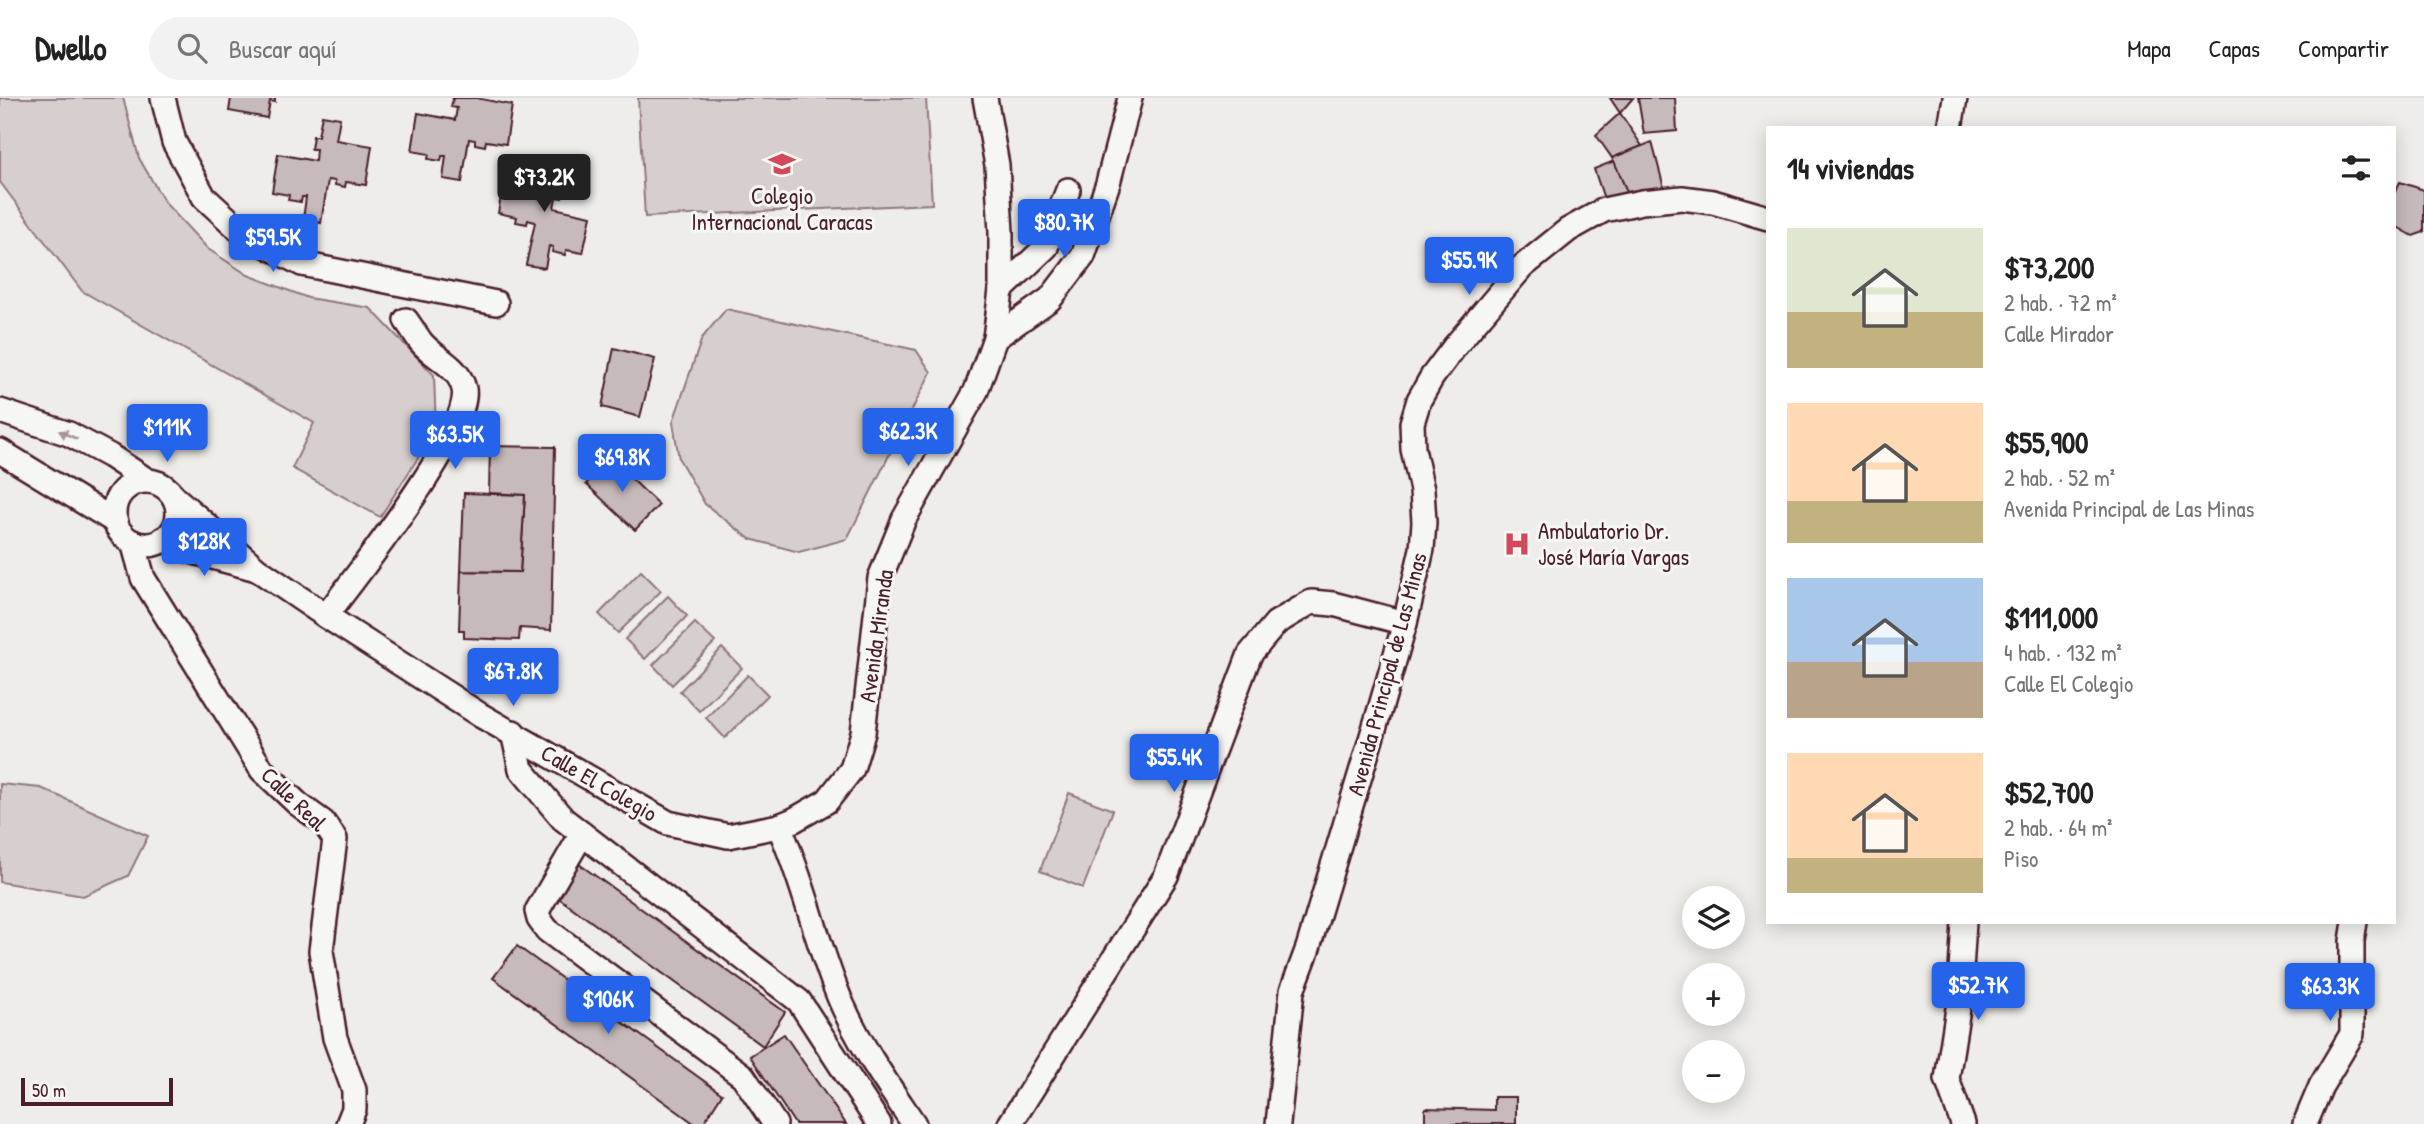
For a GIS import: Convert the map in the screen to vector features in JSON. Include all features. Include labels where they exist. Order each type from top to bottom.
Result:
[{"type":"street","points":[[163,98],[174,142],[204,197],[244,234],[302,264],[496,303]]},
{"type":"street","name":"Avenida Miranda","points":[[779,826],[827,801],[852,769],[863,733],[880,578],[904,519],[976,391],[995,338],[1001,290],[1001,232],[997,165],[985,98]]},
{"type":"street","points":[[995,338],[1050,299],[1083,256],[1108,183],[1130,98]]},
{"type":"street","points":[[1950,126],[1955,98]]},
{"type":"street","points":[[1001,290],[1046,247],[1068,190]]},
{"type":"street","name":"Avenida Principal de Las Minas","points":[[1278,1124],[1292,991],[1308,948],[1405,623],[1422,549],[1423,503],[1413,449],[1412,423],[1419,400],[1456,345],[1522,267],[1568,230],[1604,210],[1642,202],[1682,198],[1713,202],[1766,217]]},
{"type":"street","points":[[326,616],[392,527],[449,442],[462,413],[464,390],[458,374],[422,343],[407,320]]},
{"type":"street","name":"Calle El Colegio","points":[[0,411],[69,435],[110,456],[148,481],[163,486],[257,569],[326,616],[480,715],[668,823],[728,836],[779,826]]},
{"type":"street","points":[[0,451],[116,523]]},
{"type":"street","points":[[133,542],[122,534],[116,523],[114,507],[121,493],[133,484],[148,481]]},
{"type":"street","points":[[163,539],[177,521],[174,498]]},
{"type":"street","name":"Calle El Colegio","points":[[133,542],[148,544],[163,539],[215,559],[257,569]]},
{"type":"street","name":"Calle Real","points":[[133,542],[143,578],[262,770],[298,804],[323,822],[335,839],[321,951],[335,1038],[354,1090],[354,1109],[348,1124]]},
{"type":"street","points":[[1010,1124],[1166,876],[1250,654],[1276,623],[1311,602],[1334,604],[1405,623]]},
{"type":"street","points":[[513,733],[522,769],[563,820],[799,1001],[879,1124]]},
{"type":"street","points":[[779,826],[791,853],[841,1002],[866,1053],[914,1124]]},
{"type":"street","points":[[582,834],[537,911],[539,919],[547,930],[743,1076],[775,1124]]},
{"type":"street","points":[[1963,1124],[1947,1079],[1959,1002],[1964,924]]},
{"type":"street","points":[[2305,1124],[2321,1086],[2352,1034],[2355,924]]},
{"type":"shaded area","points":[[0,98],[123,98],[139,158],[165,203],[208,249],[248,275],[308,298],[370,308],[434,375],[436,430],[380,517],[292,468],[314,423],[82,291],[0,182]]},
{"type":"shaded area","name":"Colegio Internacional Caracas","points":[[638,98],[926,98],[932,204],[645,217]]},
{"type":"shaded area","points":[[726,309],[916,350],[931,372],[847,539],[799,552],[750,539],[705,504],[679,459],[673,422],[702,338]]},
{"type":"shaded area","points":[[641,571],[661,591],[618,633],[599,614]]},
{"type":"shaded area","points":[[668,596],[687,616],[645,659],[625,639]]},
{"type":"shaded area","points":[[695,623],[715,642],[672,685],[653,665]]},
{"type":"shaded area","points":[[722,648],[742,668],[699,711],[680,691]]},
{"type":"shaded area","points":[[748,675],[768,695],[725,738],[706,718]]},
{"type":"shaded area","points":[[0,784],[41,788],[148,836],[128,876],[83,896],[0,882]]},
{"type":"shaded area","points":[[1069,793],[1113,810],[1083,888],[1040,871]]},
{"type":"building","points":[[231,98],[275,98],[275,102],[270,101],[267,118],[229,111]]},
{"type":"building","points":[[453,98],[476,98],[512,105],[506,144],[486,141],[485,146],[475,144],[475,140],[469,139],[462,182],[443,179],[446,156],[442,156],[441,161],[428,159],[429,154],[412,151],[418,113],[455,120],[457,108],[451,107]]},
{"type":"building","points":[[1610,98],[1633,98],[1620,113]]},
{"type":"building","points":[[1638,98],[1675,98],[1677,131],[1644,134]]},
{"type":"building","points":[[1620,113],[1642,146],[1612,158],[1596,135]]},
{"type":"building","points":[[322,115],[340,118],[336,140],[372,146],[366,185],[346,182],[345,187],[328,180],[321,223],[303,220],[306,197],[302,197],[301,202],[288,200],[289,195],[272,192],[278,154],[315,161],[316,149],[311,149],[313,136],[318,136]]},
{"type":"building","points":[[1652,142],[1664,188],[1627,192],[1612,158]]},
{"type":"building","points":[[545,160],[564,163],[559,185],[564,186],[562,198],[556,197],[554,208],[591,216],[583,253],[566,250],[565,255],[552,252],[553,247],[549,246],[545,268],[526,265],[535,222],[516,222],[517,217],[498,213],[505,174],[541,182]]},
{"type":"building","points":[[1614,161],[1627,192],[1604,199],[1594,169]]},
{"type":"building","points":[[2400,182],[2424,190],[2424,232],[2413,236],[2396,226],[2396,190]]},
{"type":"building","points":[[614,348],[655,359],[640,417],[602,407]]},
{"type":"building","points":[[490,446],[555,447],[551,630],[520,628],[519,640],[464,638],[464,630],[459,630],[461,571],[520,572],[525,495],[489,493]]},
{"type":"building","points":[[610,458],[659,505],[635,530],[586,484]]},
{"type":"building","points":[[464,493],[525,495],[520,572],[461,571]]},
{"type":"building","points":[[579,864],[785,1012],[763,1046],[556,896]]},
{"type":"building","points":[[517,946],[722,1094],[703,1124],[695,1124],[493,978]]},
{"type":"building","points":[[784,1034],[846,1124],[795,1124],[750,1056]]},
{"type":"building","points":[[1494,1097],[1516,1097],[1516,1124],[1425,1124],[1425,1108],[1494,1110]]},
{"type":"place","name":"Colegio Internacional Caracas","points":[[782,164]]},
{"type":"place","name":"Ambulatorio Dr. José María Vargas","points":[[1517,544]]}]
